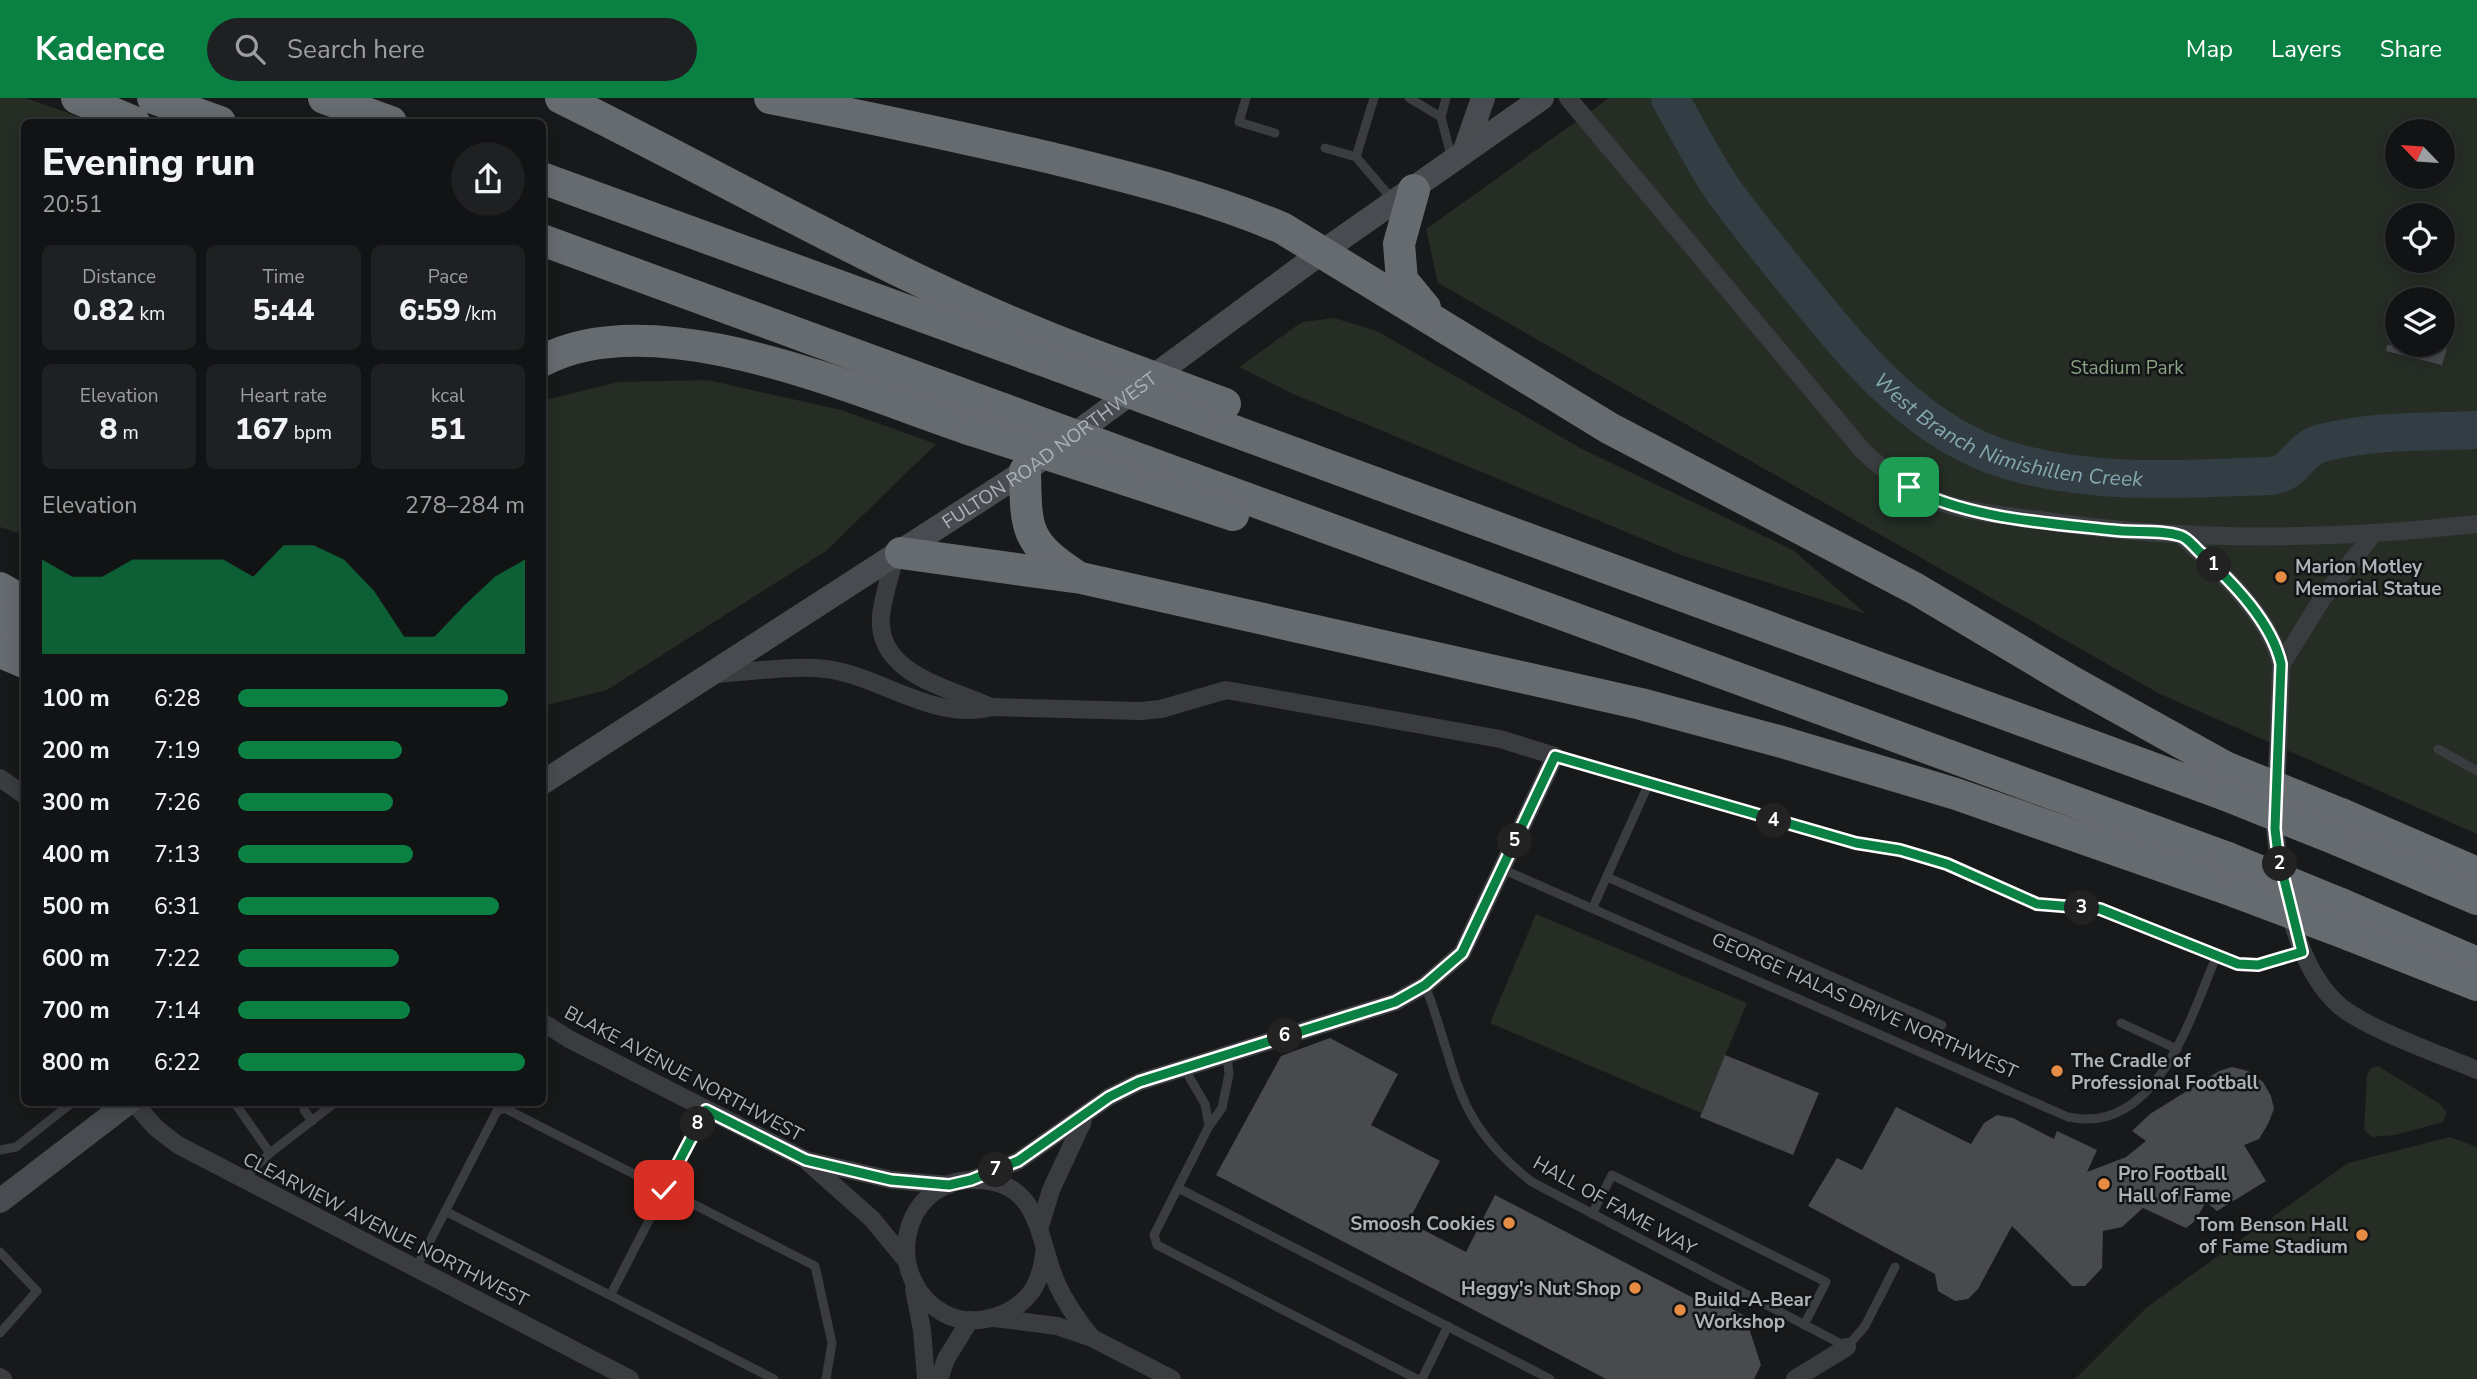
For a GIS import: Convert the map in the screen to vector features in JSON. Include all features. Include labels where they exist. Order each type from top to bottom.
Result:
[{"type":"highway","points":[[76,98],[127,119]]},
{"type":"highway","points":[[153,98],[212,119]]},
{"type":"highway","points":[[324,98],[383,119]]},
{"type":"highway","points":[[561,98],[852,250],[1008,323],[1070,358]]},
{"type":"highway","points":[[770,98],[939,132],[1139,179],[1232,207],[1282,228],[1609,428],[1903,583],[2074,683],[2224,780]]},
{"type":"highway","points":[[546,179],[1070,358],[1214,412],[1480,522],[2224,780],[2340,827],[2477,873]]},
{"type":"highway","points":[[1405,197],[1399,244],[1402,280],[1438,322]]},
{"type":"highway","points":[[546,241],[1003,409],[1137,471]]},
{"type":"highway","points":[[546,360],[584,347],[616,342],[650,340],[714,347],[782,366],[972,430],[1137,471],[1454,575],[2228,858],[2477,963]]},
{"type":"highway","points":[[1025,471],[1026,510],[1030,530],[1044,555],[1081,578]]},
{"type":"highway","points":[[898,555],[1081,578],[1514,674],[1782,741],[1956,794],[2236,892],[2477,985]]},
{"type":"highway","points":[[0,588],[21,599]]},
{"type":"highway","points":[[0,619],[21,628]]},
{"type":"highway","points":[[0,652],[21,661]]},
{"type":"highway","points":[[2340,827],[2477,899]]},
{"type":"main road","points":[[1459,156],[1483,98]]},
{"type":"main road","name":"FULTON ROAD NORTHWEST","points":[[546,780],[1025,471],[1322,252],[1405,197],[1542,98]]},
{"type":"main road","points":[[0,1202],[126,1106]]},
{"type":"street","points":[[1568,98],[1863,451],[1885,472],[1923,495],[1982,512],[2111,530],[2182,536],[2373,534],[2477,524]]},
{"type":"street","points":[[2281,664],[2322,599],[2373,534]]},
{"type":"street","points":[[2182,536],[2228,578],[2267,630],[2278,650],[2281,664],[2275,829],[2278,855],[2302,952],[2322,989],[2343,1008],[2477,1070]]},
{"type":"street","points":[[898,555],[881,615],[885,640],[896,659],[932,684],[990,708]]},
{"type":"street","points":[[883,686],[896,659]]},
{"type":"street","points":[[713,674],[814,668],[851,674],[950,708],[972,712],[990,708],[1140,711],[1161,709],[1226,690],[1500,739],[1555,756],[1462,953],[1425,985],[1395,1002],[1183,1066],[1129,1087],[1109,1097],[1084,1118],[1018,1161],[971,1180],[949,1185],[930,1196],[915,1212],[906,1235],[905,1259],[922,1330],[926,1379]]},
{"type":"street","points":[[0,778],[21,793]]},
{"type":"street","name":"BLAKE AVENUE NORTHWEST","points":[[546,1025],[569,1039],[806,1160],[891,1180],[949,1185]]},
{"type":"street","name":"CLEARVIEW AVENUE NORTHWEST","points":[[135,1106],[156,1128],[178,1145],[630,1379]]},
{"type":"street","points":[[1040,1226],[1051,1190],[1084,1118]]},
{"type":"street","name":"BLAKE AVENUE NORTHWEST","points":[[806,1160],[872,1219],[905,1259]]},
{"type":"street","points":[[971,1180],[993,1182],[1013,1191],[1030,1206],[1040,1226],[1057,1284],[1075,1317],[1092,1338]]},
{"type":"street","points":[[994,1318],[1016,1307],[1033,1290],[1042,1270],[1045,1248]]},
{"type":"street","points":[[912,1282],[926,1301],[947,1315],[970,1320],[994,1318],[1057,1326],[1092,1338],[1172,1379]]},
{"type":"street","points":[[939,1379],[946,1359],[970,1320]]},
{"type":"street","points":[[1795,1379],[1847,1347]]},
{"type":"lane","points":[[1247,98],[1239,122],[1275,133]]},
{"type":"lane","points":[[1356,157],[1374,98]]},
{"type":"lane","points":[[1409,98],[1441,117],[1459,156]]},
{"type":"lane","points":[[1441,117],[1446,98]]},
{"type":"lane","points":[[1325,148],[1356,157],[1405,197]]},
{"type":"lane","points":[[2438,749],[2477,771]]},
{"type":"lane","points":[[1555,756],[1856,843],[1924,857],[2037,904],[2100,909],[2238,964],[2258,965],[2302,952]]},
{"type":"lane","points":[[1593,907],[1649,783]]},
{"type":"lane","name":"GEORGE HALAS DRIVE NORTHWEST","points":[[1502,869],[2068,1117],[2086,1121],[2128,1108],[2161,1074],[2177,1049],[2216,957]]},
{"type":"lane","points":[[1606,877],[1942,1025]]},
{"type":"lane","name":"HALL OF FAME WAY","points":[[1425,985],[1439,1022],[1458,1092],[1476,1128],[1500,1158],[1532,1182],[1847,1347]]},
{"type":"lane","points":[[2121,1023],[2177,1049]]},
{"type":"lane","points":[[1227,1053],[1228,1074],[1222,1108],[1209,1126],[1154,1235],[1157,1245],[1420,1379],[1448,1326]]},
{"type":"lane","points":[[1183,1066],[1205,1104],[1209,1126]]},
{"type":"lane","points":[[0,1150],[16,1147],[67,1106]]},
{"type":"lane","points":[[237,1106],[270,1153]]},
{"type":"lane","points":[[244,1180],[270,1153],[331,1106]]},
{"type":"lane","points":[[416,1268],[498,1111],[504,1108],[815,1266],[832,1343],[826,1379]]},
{"type":"lane","points":[[304,1110],[312,1121]]},
{"type":"lane","points":[[611,1294],[706,1110]]},
{"type":"lane","points":[[1592,1214],[1612,1175],[1826,1282],[1804,1325]]},
{"type":"lane","points":[[1178,1188],[1550,1379]]},
{"type":"lane","points":[[445,1211],[774,1379]]},
{"type":"lane","points":[[0,1252],[37,1291],[0,1334]]},
{"type":"lane","points":[[1847,1347],[1865,1326],[1895,1267]]},
{"type":"green space","points":[[0,98],[25,98],[86,119],[21,119],[21,534],[0,527]]},
{"type":"green space","name":"Stadium Park","points":[[1609,98],[2477,98],[2477,834],[2160,694],[1438,283],[1426,229]]},
{"type":"green space","points":[[1334,318],[1377,331],[1582,449],[1793,550],[1866,614],[1684,556],[1291,393],[1239,367],[1302,322]]},
{"type":"green space","points":[[708,380],[841,410],[936,444],[826,551],[607,690],[546,705],[546,402],[618,382]]},
{"type":"green space","points":[[1536,914],[1747,1003],[1701,1113],[1490,1023]]},
{"type":"green space","points":[[2378,1066],[2440,1104],[2447,1113],[2443,1122],[2395,1135],[2372,1137],[2364,1130],[2367,1076],[2371,1068]]},
{"type":"green space","name":"Tom Benson Hall of Fame Stadium","points":[[2450,1137],[2477,1147],[2477,1379],[2075,1379],[2147,1307],[2348,1163]]},
{"type":"building","points":[[2410,357],[2444,357],[2442,365]]},
{"type":"building","points":[[1330,1038],[1398,1074],[1371,1125],[1440,1161],[1408,1222],[1466,1252],[1495,1195],[1701,1302],[1705,1294],[1745,1316],[1761,1365],[1754,1379],[1606,1379],[1216,1175],[1281,1056]]},
{"type":"building","points":[[1725,1055],[1819,1093],[1793,1155],[1700,1117]]},
{"type":"building","name":"Pro Football Hall of Fame","points":[[2232,1067],[2248,1071],[2263,1082],[2271,1096],[2274,1109],[2268,1124],[2259,1139],[2244,1145],[2266,1181],[2217,1211],[2206,1202],[2195,1221],[2186,1228],[2143,1208],[2122,1227],[2103,1231],[2102,1268],[2085,1286],[2072,1286],[2012,1226],[1978,1289],[1968,1299],[1955,1301],[1938,1291],[1935,1274],[1808,1206],[1837,1158],[1862,1170],[1896,1107],[1971,1144],[1984,1123],[1997,1115],[2013,1118],[2054,1139],[2057,1131],[2097,1150],[2087,1172],[2126,1157],[2146,1141],[2132,1131],[2150,1114],[2219,1071]]},
{"type":"waterway","name":"West Branch Nimishillen Creek","points":[[1670,98],[1723,190],[1847,345],[1920,414],[1947,433],[1976,448],[2007,460],[2072,474],[2138,479],[2270,476],[2286,471],[2308,450],[2322,443],[2399,432],[2477,430]]},
{"type":"place","name":"Marion Motley Memorial Statue","points":[[2281,577]]},
{"type":"place","name":"The Cradle of Professional Football","points":[[2057,1071]]},
{"type":"place","name":"Pro Football Hall of Fame","points":[[2104,1184]]},
{"type":"place","name":"Smoosh Cookies","points":[[1509,1223]]},
{"type":"place","name":"Tom Benson Hall of Fame Stadium","points":[[2362,1235]]},
{"type":"place","name":"Heggy's Nut Shop","points":[[1635,1288]]},
{"type":"place","name":"Build-A-Bear Workshop","points":[[1680,1310]]},
{"type":"route","points":[[664,1190],[706,1110],[806,1160],[891,1180],[949,1185],[971,1180],[1018,1161],[1084,1118],[1109,1097],[1139,1082],[1183,1066],[1395,1002],[1425,985],[1462,953],[1555,756],[1775,821],[1856,843],[1900,850],[1947,864],[2037,904],[2100,909],[2238,964],[2258,965],[2302,952],[2278,855],[2275,829],[2281,664],[2278,650],[2267,630],[2228,578],[2182,536],[2111,530],[1982,512],[1952,506],[1909,487]]}]
